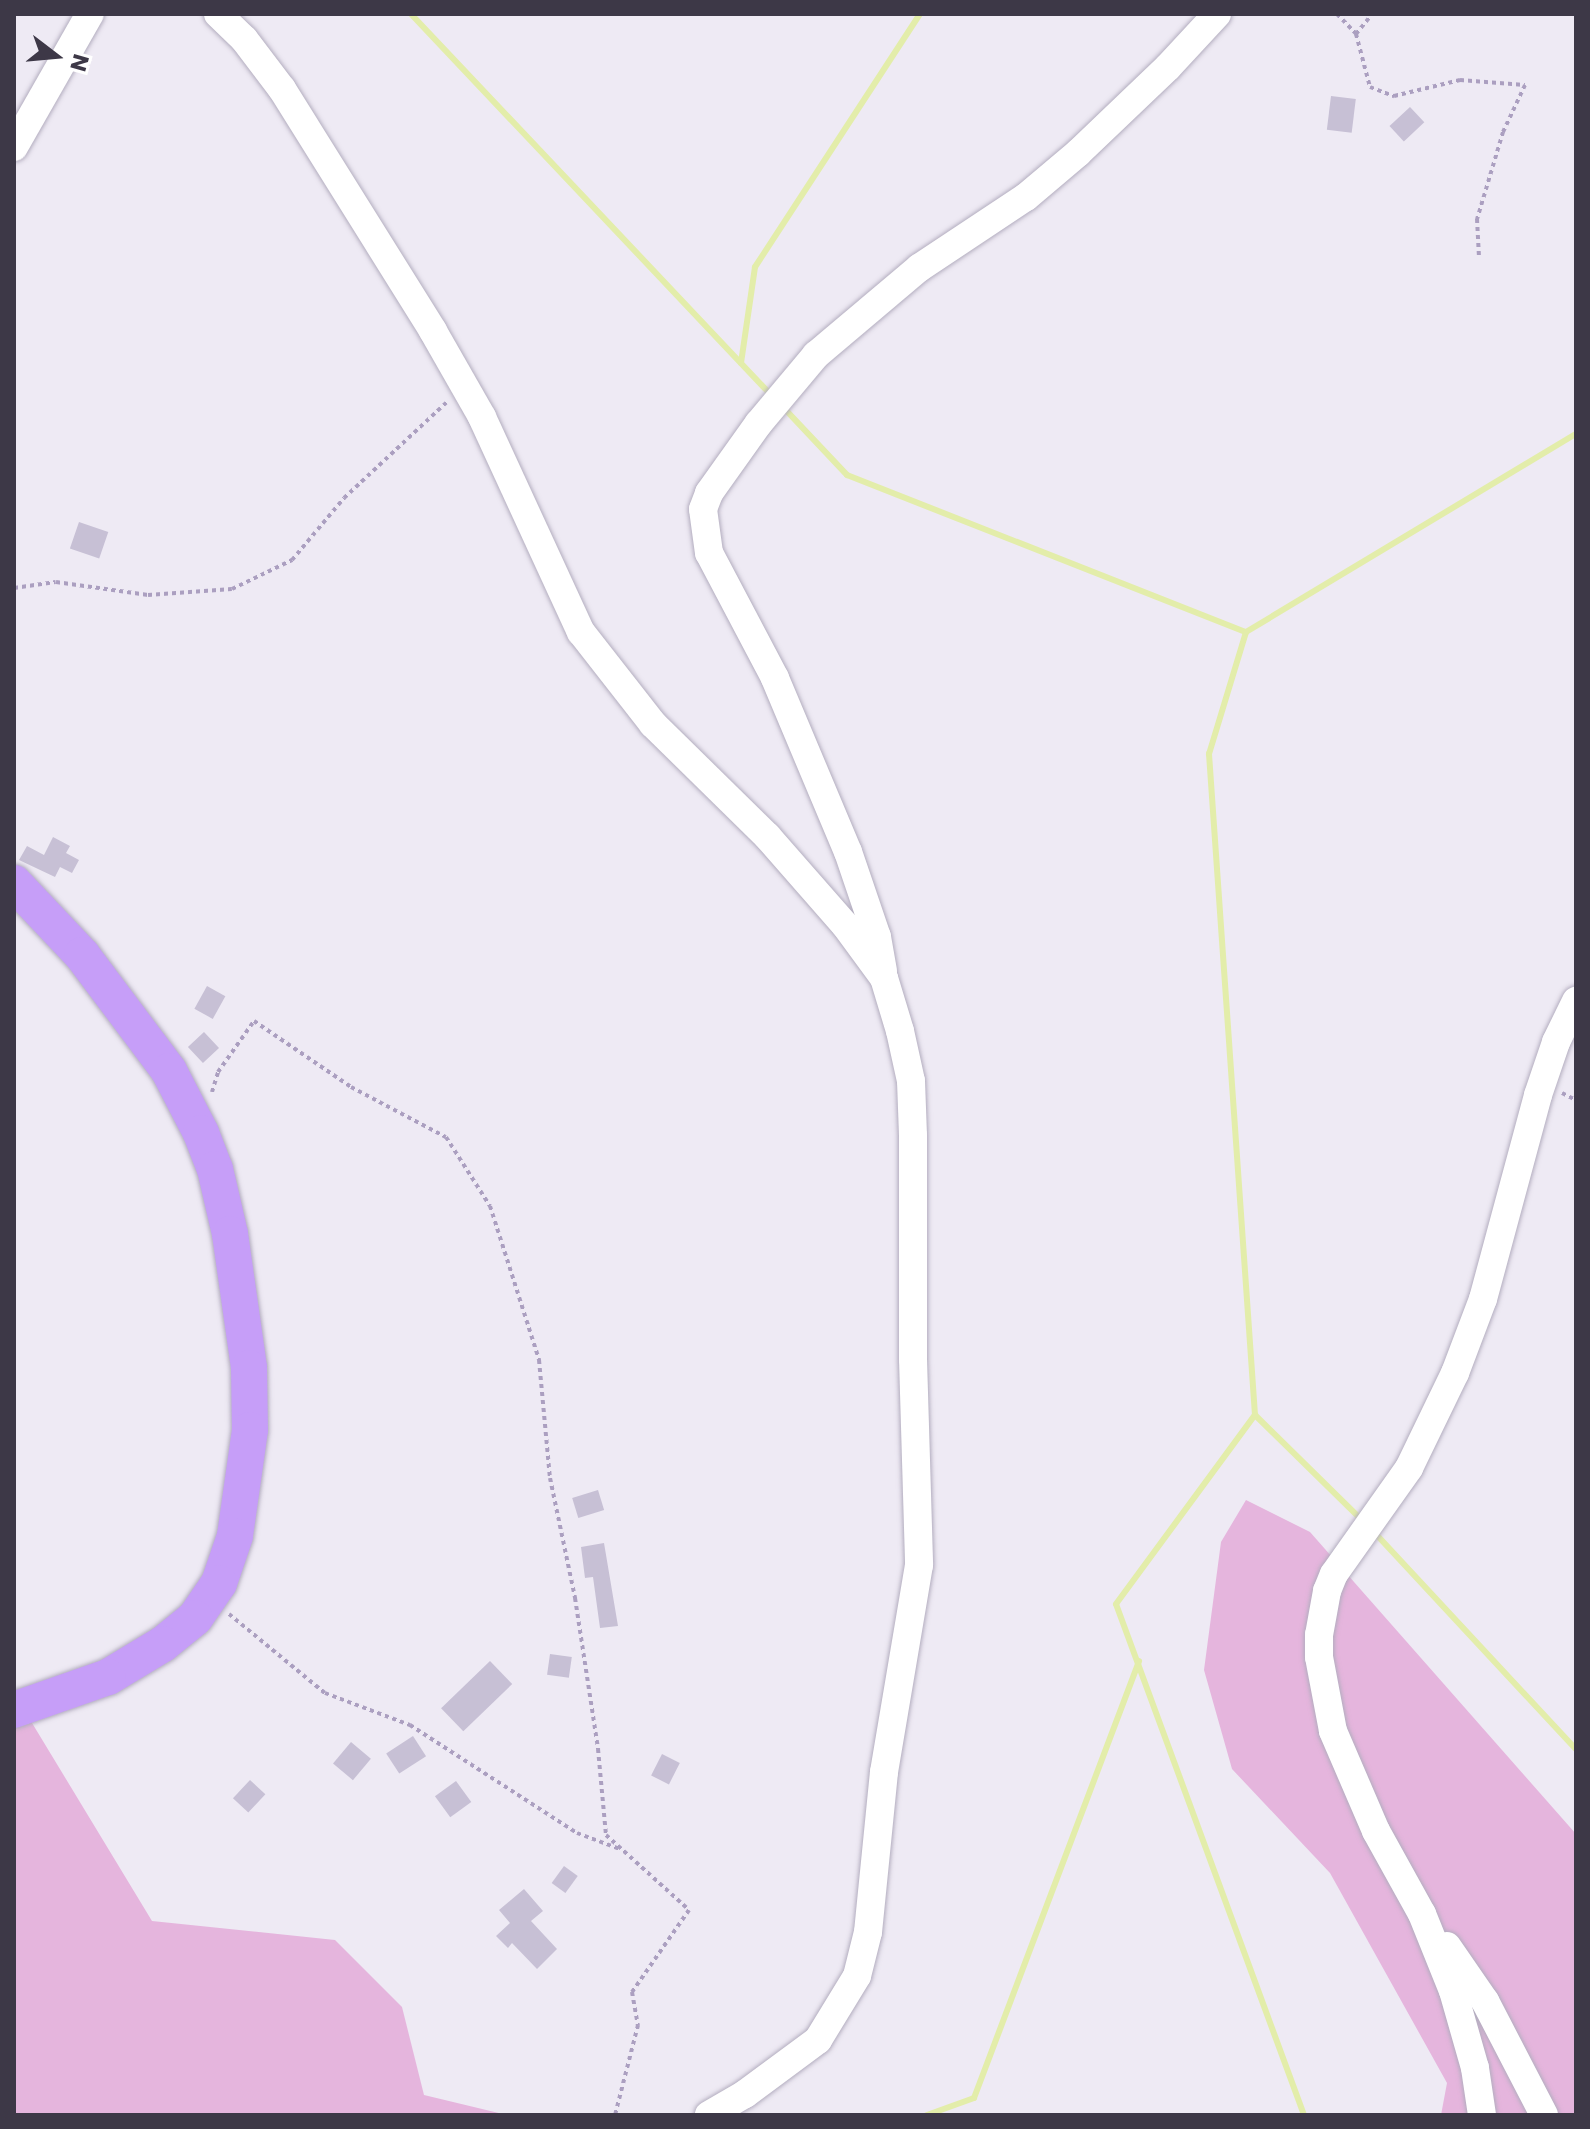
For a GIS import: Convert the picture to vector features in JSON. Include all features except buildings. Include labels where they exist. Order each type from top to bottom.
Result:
[{"type":"main road","points":[[14,883],[82,955],[160,1060],[201,1133],[215,1169],[230,1234],[249,1368],[250,1430],[235,1536],[219,1583],[195,1618],[163,1644],[108,1677],[14,1710]]},
{"type":"street","points":[[14,147],[90,14]]},
{"type":"street","points":[[218,14],[244,39],[318,142],[464,385],[524,505],[581,632],[653,724],[767,836],[884,978]]},
{"type":"street","points":[[709,2115],[745,2094],[818,2040],[857,1976],[868,1932],[884,1772],[919,1565],[913,1359],[915,1269],[911,1081],[884,978],[877,937],[848,852],[775,678],[709,553],[703,509],[709,493],[759,423],[816,355],[919,268],[1005,212],[1078,153],[1217,14]]},
{"type":"street","points":[[1544,2115],[1485,2001],[1422,1914],[1376,1831],[1333,1731],[1324,1689],[1319,1635],[1327,1591],[1367,1524],[1409,1468],[1455,1373],[1483,1299],[1538,1095],[1556,1042],[1576,1001]]},
{"type":"street","points":[[1422,1914],[1468,2040],[1482,2115]]},
{"type":"path","points":[[1337,14],[1356,34],[1370,87],[1394,96],[1460,80],[1525,85],[1503,132],[1477,219],[1479,256]]},
{"type":"path","points":[[1356,34],[1372,14]]},
{"type":"path","points":[[14,588],[56,582],[148,595],[232,589],[292,560],[344,498],[464,385]]},
{"type":"path","points":[[201,1133],[218,1072],[254,1021],[351,1087],[446,1137],[490,1206],[539,1360],[550,1478],[580,1629],[598,1749],[606,1835],[689,1910],[632,1992],[638,2025],[615,2115]]},
{"type":"path","points":[[209,1598],[325,1693],[410,1725],[577,1833],[622,1850]]},
{"type":"shaded area","points":[[1246,1500],[1310,1532],[1576,1834],[1576,2115],[1441,2115],[1447,2083],[1330,1873],[1232,1769],[1204,1670],[1221,1542]]},
{"type":"shaded area","points":[[29,1718],[152,1921],[335,1940],[402,2007],[424,2095],[507,2115],[14,2115],[14,1719]]},
{"type":"waterway","points":[[411,14],[771,395]]},
{"type":"waterway","points":[[741,363],[755,267],[920,14]]},
{"type":"waterway","points":[[782,406],[847,475],[1246,632]]},
{"type":"waterway","points":[[1304,2115],[1116,1604],[1255,1415],[1209,754],[1246,632],[1576,434]]},
{"type":"waterway","points":[[1255,1415],[1363,1521]]},
{"type":"waterway","points":[[1374,1532],[1576,1749]]},
{"type":"waterway","points":[[927,2115],[974,2098],[1139,1661]]}]
